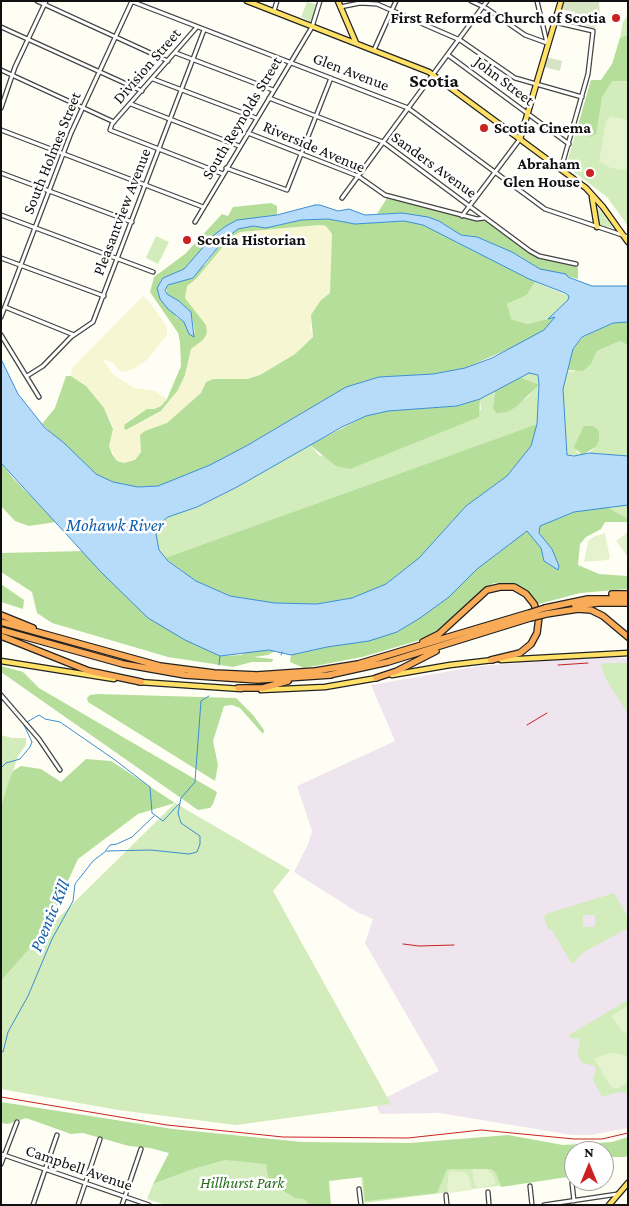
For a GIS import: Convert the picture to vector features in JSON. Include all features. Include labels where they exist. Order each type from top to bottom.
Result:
[{"type":"highway","points":[[386,656],[439,634],[487,590],[500,587],[514,588],[526,594],[534,604],[539,617],[537,634],[531,644],[520,652],[491,660]]},
{"type":"highway","points":[[238,688],[263,688],[388,662],[478,634],[545,611],[559,604],[586,597],[628,594]]},
{"type":"highway","points":[[559,604],[598,598],[628,598]]},
{"type":"highway","points":[[545,611],[589,604],[628,603]]},
{"type":"highway","points":[[545,611],[591,610],[603,616],[628,637]]},
{"type":"highway","points":[[1,616],[77,644]]},
{"type":"highway","points":[[1,622],[160,666],[228,674],[308,672],[386,656],[530,616]]},
{"type":"highway","points":[[1,630],[123,664],[192,676],[257,680],[331,674]]},
{"type":"highway","points":[[376,678],[397,671],[432,652],[478,634]]},
{"type":"highway","points":[[1,636],[89,671],[142,682]]},
{"type":"main road","points":[[248,1],[434,74],[590,193],[603,207],[628,242]]},
{"type":"main road","points":[[338,1],[356,43]]},
{"type":"main road","points":[[520,139],[560,1]]},
{"type":"main road","points":[[590,193],[597,227]]},
{"type":"main road","points":[[1,662],[142,682],[267,690],[306,688],[491,660],[628,653]]},
{"type":"main road","points":[[609,1205],[628,1183]]},
{"type":"street","points":[[38,1],[168,61]]},
{"type":"street","name":"Glen Avenue","points":[[132,1],[408,108],[545,209],[626,237]]},
{"type":"street","name":"South Holmes Street","points":[[1,317],[63,153],[132,1]]},
{"type":"street","points":[[274,11],[277,1]]},
{"type":"street","name":"South Reynolds Street","points":[[195,222],[312,27],[320,1]]},
{"type":"street","points":[[374,50],[396,1]]},
{"type":"street","points":[[472,1],[484,6],[525,35],[547,43]]},
{"type":"street","points":[[342,198],[487,1]]},
{"type":"street","points":[[537,1],[547,43]]},
{"type":"street","points":[[340,7],[369,2],[392,10],[460,40],[515,78],[582,97]]},
{"type":"street","points":[[1,108],[12,75],[45,3]]},
{"type":"street","points":[[554,22],[593,31],[588,74],[561,169]]},
{"type":"street","points":[[1,27],[142,91]]},
{"type":"street","name":"Division Street","points":[[114,122],[197,27]]},
{"type":"street","name":"Pleasantview Avenue","points":[[27,376],[43,366],[74,335],[93,322],[204,30]]},
{"type":"street","points":[[176,53],[273,90]]},
{"type":"street","name":"John Street","points":[[448,55],[569,144]]},
{"type":"street","points":[[1,70],[114,122],[117,134],[223,174]]},
{"type":"street","points":[[226,168],[286,190],[331,78]]},
{"type":"street","name":"Riverside Avenue","points":[[153,79],[256,118]]},
{"type":"street","name":"Sanders Avenue","points":[[269,98],[383,142],[484,218],[539,256],[576,264]]},
{"type":"street","points":[[131,104],[239,146]]},
{"type":"street","points":[[1,130],[203,207]]},
{"type":"street","name":"Riverside Avenue","points":[[248,133],[358,176],[384,195],[477,220],[484,218]]},
{"type":"street","points":[[462,216],[520,139]]},
{"type":"street","points":[[1,173],[132,222]]},
{"type":"street","points":[[1,215],[153,272]]},
{"type":"street","points":[[1,258],[104,296]]},
{"type":"street","points":[[5,307],[74,335]]},
{"type":"street","points":[[1,335],[40,397]]},
{"type":"street","points":[[1,695],[39,739],[60,770]]},
{"type":"street","points":[[1,1164],[17,1122]]},
{"type":"street","points":[[33,1205],[57,1135]]},
{"type":"street","points":[[78,1205],[100,1139]]},
{"type":"street","points":[[122,1205],[140,1149]]},
{"type":"street","name":"Campbell Avenue","points":[[3,1155],[148,1205]]},
{"type":"street","points":[[530,1186],[532,1205]]},
{"type":"street","points":[[359,1189],[361,1205]]},
{"type":"street","points":[[573,1191],[574,1201]]},
{"type":"street","points":[[488,1192],[489,1205]]},
{"type":"street","points":[[544,1205],[618,1194]]},
{"type":"street","points":[[446,1195],[447,1205]]},
{"type":"shaded area","points":[[605,657],[628,658],[628,1128],[591,1135],[572,1135],[439,1113],[380,1114],[375,1103],[439,1071],[365,943],[373,919],[357,912],[294,872],[308,844],[312,831],[297,786],[395,741],[371,685],[479,666]]},
{"type":"green space","points":[[564,1],[599,1],[600,16],[596,26],[594,28],[574,22],[575,12],[561,9]]},
{"type":"green space","points":[[307,2],[318,5],[312,22],[301,17]]},
{"type":"green space","points":[[628,15],[628,35],[620,38],[623,22]]},
{"type":"green space","points":[[628,35],[628,81],[612,81],[602,97],[596,134],[589,137],[578,126],[591,80],[601,80],[612,64],[620,38]]},
{"type":"green space","points":[[546,57],[562,61],[560,71],[544,67]]},
{"type":"green space","points":[[591,80],[628,81],[628,226],[607,197],[566,166]]},
{"type":"green space","points":[[611,116],[628,120],[628,168],[623,170],[611,168],[599,162],[606,121]]},
{"type":"green space","points":[[387,198],[479,221],[484,220],[539,258],[578,267],[578,279],[540,269],[512,252],[477,237],[461,235],[435,219],[402,213],[377,214]]},
{"type":"green space","points":[[271,203],[277,206],[277,215],[237,220],[214,235],[184,269],[163,278],[160,282],[176,317],[184,322],[189,334],[195,333],[191,312],[179,301],[167,294],[166,287],[205,265],[223,241],[238,229],[253,226],[266,228],[301,220],[328,219],[355,224],[404,221],[423,225],[535,282],[527,295],[507,304],[511,319],[527,324],[556,317],[544,330],[518,345],[465,368],[433,374],[379,377],[346,387],[248,445],[210,465],[158,486],[138,487],[113,482],[96,474],[42,424],[55,408],[66,376],[71,376],[86,386],[104,408],[113,429],[109,446],[117,461],[124,463],[135,460],[141,452],[140,435],[145,431],[167,423],[201,393],[206,382],[213,379],[247,379],[260,375],[295,354],[313,337],[311,315],[321,300],[330,293],[332,234],[326,226],[320,225],[240,232],[231,237],[196,279],[187,286],[185,298],[206,325],[207,333],[203,340],[191,349],[185,375],[178,390],[161,411],[126,430],[124,428],[125,424],[147,409],[161,406],[167,399],[181,366],[178,333],[150,292],[154,277],[185,254],[222,214],[228,216],[233,207]]},
{"type":"green space","points":[[595,206],[601,211],[613,228],[598,224]]},
{"type":"green space","points":[[326,226],[332,234],[332,271],[330,293],[321,300],[310,326],[313,337],[295,354],[260,375],[247,379],[213,379],[206,382],[201,393],[167,424],[145,431],[140,442],[141,452],[135,460],[124,464],[117,461],[109,446],[113,429],[111,421],[104,408],[86,386],[71,376],[72,368],[143,296],[149,301],[167,327],[167,335],[147,360],[132,370],[121,372],[113,363],[102,359],[113,374],[134,388],[155,391],[167,399],[161,406],[142,412],[125,423],[127,430],[161,412],[178,390],[185,375],[191,349],[203,340],[206,325],[185,298],[187,285],[196,279],[231,237],[240,232]]},
{"type":"green space","points":[[156,236],[169,242],[158,264],[146,258]]},
{"type":"green space","points":[[535,282],[569,296],[568,301],[548,319],[527,324],[511,319],[352,372],[508,312],[507,304],[527,295]]},
{"type":"green space","points":[[628,322],[628,345],[620,341],[597,351],[591,364],[583,371],[567,370],[573,349],[583,337],[613,323]]},
{"type":"green space","points":[[620,341],[628,345],[628,456],[589,453],[596,447],[575,451],[582,455],[567,455],[563,389],[567,370],[572,372],[591,364],[597,351]]},
{"type":"green space","points":[[529,373],[538,375],[539,385],[537,424],[165,558],[159,550],[156,534],[158,525],[168,517],[197,507],[237,487],[310,445],[320,456],[481,410],[480,399],[495,391],[493,408],[507,412],[528,397],[538,385],[520,377]]},
{"type":"green space","points":[[520,377],[539,385],[516,407],[507,412],[496,413],[493,408],[495,391]]},
{"type":"green space","points":[[480,399],[479,417],[350,469],[336,466],[310,445],[366,416],[388,411],[457,406]]},
{"type":"green space","points":[[537,424],[531,446],[507,476],[466,506],[419,558],[386,584],[352,598],[317,604],[275,603],[230,596],[196,581],[165,558]]},
{"type":"green space","points":[[584,426],[593,426],[599,431],[599,440],[596,447],[582,455],[574,447]]},
{"type":"green space","points":[[1,463],[56,522],[29,526],[15,521],[1,506]]},
{"type":"green space","points":[[628,505],[628,519],[609,508]]},
{"type":"green space","points":[[600,507],[609,508],[628,519],[628,522],[605,522],[601,529],[586,537],[580,544],[578,565],[599,574],[628,576],[628,589],[580,593],[539,604],[527,590],[509,583],[494,583],[484,588],[440,630],[427,638],[362,657],[304,668],[290,662],[291,655],[397,632],[449,597],[477,569],[527,531],[541,548],[544,561],[558,570],[552,549],[539,533],[540,526],[574,512]]},
{"type":"green space","points":[[628,532],[628,557],[616,541]]},
{"type":"green space","points":[[605,533],[610,558],[608,560],[584,562],[588,541],[595,536]]},
{"type":"green space","points":[[83,551],[148,618],[220,656],[241,655],[250,651],[277,650],[268,655],[254,657],[273,659],[272,662],[252,662],[233,667],[168,657],[52,623],[37,613],[32,592],[1,572],[1,553]]},
{"type":"green space","points":[[1,584],[24,600],[23,609],[1,602]]},
{"type":"green space","points":[[606,663],[628,663],[628,714],[606,679],[601,665]]},
{"type":"green space","points":[[1,666],[23,672],[39,688],[217,792],[213,804],[210,808],[198,810],[1,672]]},
{"type":"green space","points":[[90,695],[236,698],[253,715],[264,730],[263,734],[240,708],[232,705],[224,706],[213,741],[218,765],[215,781],[88,702],[87,698]]},
{"type":"green space","points":[[1,735],[12,738],[26,738],[26,745],[18,756],[1,807]]},
{"type":"green space","points":[[86,759],[111,761],[175,803],[138,814],[78,859],[45,931],[1,981],[1,807],[10,778],[13,771],[21,766],[41,769],[61,782]]},
{"type":"green space","points":[[175,803],[290,870],[273,891],[391,1104],[236,1125],[118,1110],[1,1089],[1,981],[45,931]]},
{"type":"green space","points":[[614,893],[628,917],[628,928],[584,952],[572,964],[552,930],[550,931],[547,926],[544,917],[546,914]],"holes":[[[583,915],[595,915],[595,927],[583,927]]]},
{"type":"green space","points":[[628,1000],[628,1093],[619,1092],[602,1097],[593,1080],[595,1066],[582,1063],[577,1053],[580,1043],[579,1039],[570,1038],[569,1035]]},
{"type":"green space","points":[[628,1006],[628,1034],[622,1031],[611,1016]]},
{"type":"green space","points":[[615,1053],[628,1056],[628,1082],[617,1089],[611,1087],[594,1059],[605,1054]]},
{"type":"green space","points":[[1,1102],[173,1129],[302,1142],[410,1143],[508,1135],[564,1145],[564,1178],[501,1187],[496,1173],[491,1169],[447,1169],[437,1193],[365,1201],[363,1177],[329,1181],[331,1205],[307,1205],[308,1202],[304,1199],[295,1198],[269,1182],[266,1164],[226,1160],[193,1169],[153,1184],[169,1153],[150,1148],[129,1146],[83,1133],[71,1134],[26,1118],[8,1124],[1,1123]]},
{"type":"green space","points":[[628,1137],[628,1155],[625,1157],[614,1157],[614,1141]]},
{"type":"green space","name":"Hillhurst Park","points":[[564,1158],[564,1177],[364,1203],[361,1176],[326,1180],[327,1205],[166,1205],[147,1199],[153,1184],[193,1169],[226,1160]]},
{"type":"green space","points":[[472,1169],[487,1169],[493,1175],[496,1184],[478,1188],[475,1186]]},
{"type":"green space","points":[[449,1171],[464,1172],[469,1176],[472,1190],[449,1193],[447,1188]]},
{"type":"water","name":"Mohawk River","points":[[320,205],[338,211],[349,209],[365,215],[402,213],[428,217],[439,221],[461,235],[477,237],[512,252],[540,269],[566,274],[568,277],[592,286],[628,286],[628,322],[613,323],[582,337],[573,349],[563,389],[567,455],[574,456],[589,453],[628,456],[628,505],[574,512],[540,526],[539,533],[552,549],[559,566],[558,570],[544,561],[541,548],[527,531],[477,569],[449,597],[420,618],[397,632],[369,641],[327,647],[291,655],[269,650],[220,656],[185,640],[148,618],[101,572],[1,463],[1,359],[18,394],[45,428],[63,442],[96,474],[113,482],[138,487],[158,486],[210,465],[248,445],[346,387],[379,377],[433,374],[465,368],[492,358],[544,330],[555,317],[548,319],[568,300],[569,296],[565,293],[529,279],[423,225],[404,221],[355,224],[328,219],[301,220],[266,228],[253,226],[238,229],[223,241],[193,278],[168,285],[165,290],[167,294],[179,301],[191,312],[194,337],[189,334],[184,322],[168,309],[160,299],[157,288],[163,278],[184,269],[214,235],[226,226],[237,220],[277,215]],"holes":[[[529,373],[538,375],[537,424],[531,446],[507,476],[466,506],[419,558],[386,584],[352,598],[317,604],[275,603],[230,596],[196,581],[168,561],[159,550],[156,534],[158,525],[168,517],[197,507],[237,487],[342,427],[366,416],[388,411],[457,406],[480,399]]]},
{"type":"waterway","name":"Poentic Kill","points":[[219,665],[220,656]]},
{"type":"waterway","name":"Poentic Kill","points":[[1,1051],[3,1052],[8,1032],[28,996],[52,939],[73,901],[75,884],[93,861],[106,851],[151,850],[189,854],[197,852],[200,836],[181,823],[178,813],[181,798],[195,782],[201,701],[209,696]]},
{"type":"waterway","points":[[27,722],[39,715],[45,719],[60,722],[115,760],[150,787],[152,813],[163,821],[179,804]]},
{"type":"waterway","points":[[1,768],[6,763],[20,759],[30,747],[32,742],[24,725]]},
{"type":"waterway","points":[[106,850],[110,845],[132,837],[154,816]]},
{"type":"railway","points":[[558,665],[588,663]]},
{"type":"railway","points":[[527,725],[547,713]]},
{"type":"railway","points":[[403,944],[419,946],[454,945]]},
{"type":"railway","points":[[1,1097],[167,1125],[283,1137],[408,1138],[481,1130],[574,1139],[602,1139],[628,1133]]},
{"type":"place","name":"First Reformed Church of Scotia","points":[[616,18]]},
{"type":"place","name":"Scotia Cinema","points":[[484,128]]},
{"type":"place","name":"Abraham Glen House","points":[[590,173]]},
{"type":"place","name":"Scotia Historian","points":[[187,240]]},
{"type":"district","name":"Scotia","points":[[434,81]]}]
